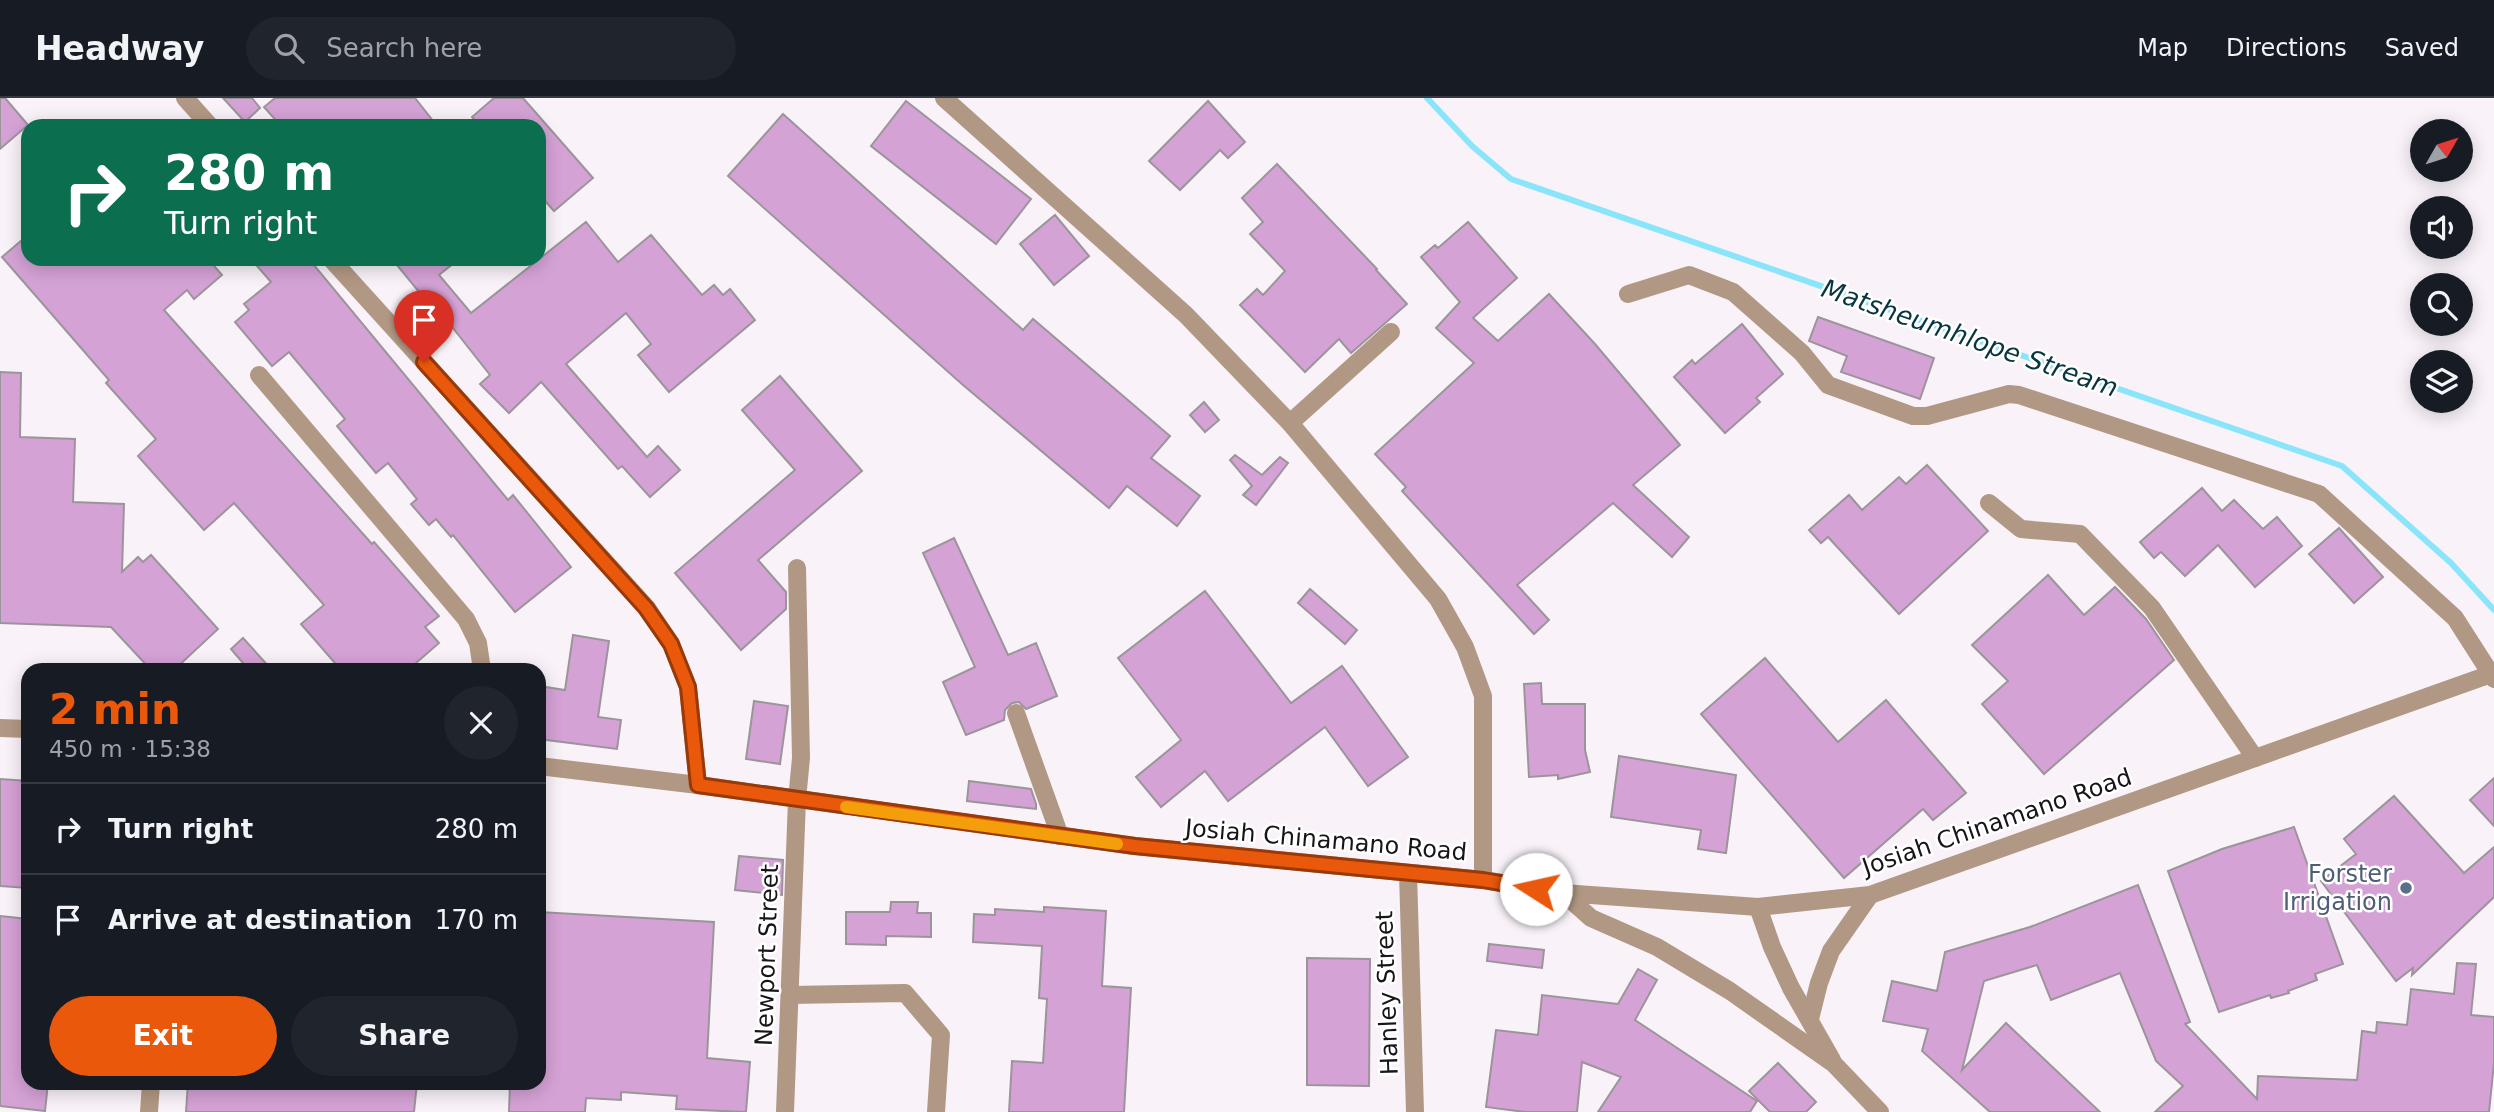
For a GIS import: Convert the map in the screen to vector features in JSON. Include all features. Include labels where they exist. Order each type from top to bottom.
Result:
[{"type":"street","points":[[185,98],[204,119]]},
{"type":"street","points":[[956,102],[1186,315],[1290,423],[1438,599],[1465,647],[1483,696],[1483,880]]},
{"type":"street","points":[[337,266],[653,617],[671,644],[688,687],[698,785]]},
{"type":"street","points":[[1628,294],[1689,275],[1720,286],[1733,292],[1802,353],[1828,385],[1913,416],[1927,416],[2009,394],[2018,395],[2319,494],[2455,618],[2493,675]]},
{"type":"street","points":[[1290,423],[1391,332]]},
{"type":"street","points":[[259,375],[466,619],[478,643],[481,663]]},
{"type":"street","points":[[1989,503],[2021,529],[2080,534],[2152,608],[2255,758]]},
{"type":"street","name":"Newport Street","points":[[786,1112],[797,800],[801,758],[797,568]]},
{"type":"street","name":"Josiah Chinamano Road","points":[[546,767],[698,785],[1135,846],[1483,880],[1563,893],[1759,907],[1870,895],[2493,675]]},
{"type":"street","points":[[1016,713],[1060,836]]},
{"type":"street","points":[[0,728],[21,729]]},
{"type":"street","name":"Hanley Street","points":[[1408,873],[1415,1112]]},
{"type":"street","points":[[1563,893],[1591,918],[1689,964],[1834,1063],[1880,1112]]},
{"type":"street","points":[[1810,1019],[1831,951],[1870,895]]},
{"type":"street","points":[[1759,907],[1772,947],[1791,988],[1834,1063]]},
{"type":"street","points":[[790,995],[905,993],[941,1035],[936,1112]]},
{"type":"street","points":[[149,1112],[151,1090]]},
{"type":"building","points":[[0,98],[5,98],[23,119],[21,131],[0,149]]},
{"type":"building","points":[[223,98],[252,98],[260,108],[248,119],[242,119]]},
{"type":"building","points":[[275,98],[415,98],[432,119],[275,119],[264,107]]},
{"type":"building","points":[[494,98],[523,98],[541,119],[474,119],[472,117]]},
{"type":"building","points":[[906,101],[1031,199],[996,244],[871,146]]},
{"type":"building","points":[[1208,101],[1245,142],[1228,158],[1220,150],[1180,190],[1149,161]]},
{"type":"building","points":[[783,114],[1023,330],[1033,319],[1170,436],[1151,458],[1200,496],[1177,526],[1127,486],[1109,508],[963,385],[728,176]]},
{"type":"building","points":[[546,124],[593,178],[554,211],[546,202]]},
{"type":"building","points":[[1277,164],[1407,304],[1351,353],[1339,339],[1305,372],[1240,305],[1257,289],[1263,295],[1285,271],[1250,234],[1263,222],[1242,198]]},
{"type":"building","points":[[1055,215],[1089,256],[1054,285],[1020,244]]},
{"type":"building","points":[[586,222],[618,262],[651,235],[702,295],[714,285],[723,295],[730,289],[755,320],[669,392],[638,355],[651,344],[626,313],[566,364],[647,457],[658,446],[680,470],[650,497],[622,466],[618,469],[541,382],[509,413],[480,384],[490,375],[445,318],[442,320],[398,266],[450,266],[439,275],[471,313],[530,266],[546,266],[546,254]]},
{"type":"building","points":[[1468,222],[1517,278],[1473,318],[1498,341],[1549,294],[1680,445],[1633,485],[1689,537],[1672,557],[1613,503],[1517,585],[1549,620],[1534,634],[1402,491],[1406,487],[1375,454],[1474,363],[1436,328],[1460,302],[1421,257],[1435,245],[1438,248]]},
{"type":"building","points":[[21,241],[21,266],[214,266],[222,275],[194,299],[187,290],[164,310],[439,616],[425,627],[439,643],[416,663],[335,663],[301,624],[324,605],[234,503],[204,530],[138,456],[156,439],[106,383],[109,380],[2,257]]},
{"type":"building","points":[[257,266],[315,266],[508,500],[513,495],[571,567],[515,612],[453,535],[451,537],[436,519],[429,525],[411,504],[417,499],[388,463],[376,473],[337,426],[345,419],[289,352],[272,366],[235,322],[249,310],[244,304],[271,282]]},
{"type":"building","points":[[1818,317],[1934,358],[1920,399],[1841,372],[1847,356],[1809,341]]},
{"type":"building","points":[[1742,324],[1783,374],[1756,398],[1760,402],[1725,433],[1674,377],[1692,360],[1695,364]]},
{"type":"building","points":[[0,372],[21,373],[20,437],[75,439],[73,502],[124,504],[122,572],[138,557],[143,562],[151,555],[218,629],[182,663],[144,663],[111,627],[0,623]]},
{"type":"building","points":[[780,376],[862,471],[758,560],[786,592],[786,609],[741,650],[675,573],[795,470],[742,410]]},
{"type":"building","points":[[1204,402],[1219,420],[1205,432],[1190,415]]},
{"type":"building","points":[[1235,455],[1262,475],[1280,457],[1288,463],[1256,505],[1243,495],[1252,486],[1230,460]]},
{"type":"building","points":[[1927,465],[1988,531],[1899,614],[1828,537],[1821,543],[1809,530],[1849,495],[1862,510],[1899,477],[1906,484]]},
{"type":"building","points":[[2202,488],[2222,511],[2234,500],[2263,529],[2277,517],[2302,546],[2255,587],[2218,545],[2185,576],[2161,552],[2154,558],[2140,542]]},
{"type":"building","points":[[2339,528],[2383,577],[2354,603],[2309,554]]},
{"type":"building","points":[[954,538],[1008,655],[1036,643],[1057,696],[1026,709],[1019,702],[1012,703],[1005,710],[1004,720],[966,735],[943,682],[975,667],[923,553]]},
{"type":"building","points":[[2048,575],[2084,615],[2115,587],[2146,619],[2174,660],[2044,774],[1982,704],[2008,681],[1972,645]]},
{"type":"building","points":[[1310,589],[1357,630],[1345,644],[1298,603]]},
{"type":"building","points":[[1205,591],[1291,703],[1342,666],[1408,757],[1368,786],[1325,727],[1228,801],[1205,771],[1161,807],[1136,777],[1181,740],[1118,658]]},
{"type":"building","points":[[573,635],[609,641],[598,717],[621,720],[617,749],[546,740],[546,687],[565,690]]},
{"type":"building","points":[[243,638],[266,663],[243,663],[231,649]]},
{"type":"building","points":[[1765,658],[1838,742],[1886,700],[1966,793],[1933,820],[1923,809],[1844,878],[1701,714]]},
{"type":"building","points":[[1541,683],[1542,704],[1585,704],[1585,750],[1590,772],[1558,779],[1558,775],[1529,777],[1524,684]]},
{"type":"building","points":[[754,701],[788,706],[780,764],[746,759]]},
{"type":"building","points":[[1619,756],[1736,775],[1726,853],[1698,849],[1701,830],[1611,817]]},
{"type":"building","points":[[2494,778],[2494,826],[2470,800]]},
{"type":"building","points":[[0,779],[21,780],[21,888],[0,886]]},
{"type":"building","points":[[969,781],[1031,789],[1036,809],[967,801]]},
{"type":"building","points":[[2394,796],[2464,873],[2494,847],[2494,897],[2412,975],[2413,968],[2396,981],[2321,881],[2356,854],[2344,839]]},
{"type":"building","points":[[2294,827],[2343,964],[2315,974],[2317,980],[2288,991],[2289,993],[2271,998],[2270,995],[2219,1012],[2168,871],[2222,849]]},
{"type":"building","points":[[739,856],[783,860],[782,895],[735,890]]},
{"type":"building","points":[[2138,885],[2190,1022],[2185,1024],[2257,1099],[2258,1076],[2357,1080],[2362,1031],[2376,1033],[2377,1022],[2407,1025],[2411,989],[2454,994],[2457,963],[2476,964],[2471,1015],[2494,1017],[2494,1063],[2489,1112],[2155,1112],[2183,1086],[2156,1061],[2120,973],[2051,1000],[2037,965],[1984,981],[1962,1070],[2006,1023],[2100,1112],[1990,1112],[1922,1051],[1928,1029],[1883,1021],[1892,981],[1937,991],[1945,952],[2030,927]]},
{"type":"building","points":[[891,902],[918,902],[917,913],[931,913],[931,937],[886,936],[886,945],[846,944],[846,912],[890,912]]},
{"type":"building","points":[[1044,907],[1106,911],[1102,986],[1131,988],[1124,1112],[1009,1112],[1012,1061],[1043,1063],[1047,999],[1039,998],[1042,946],[973,942],[974,914],[995,915],[995,909],[1044,912]]},
{"type":"building","points":[[546,912],[714,922],[707,1058],[750,1062],[746,1112],[676,1109],[677,1096],[621,1092],[621,1100],[586,1098],[585,1112],[509,1112],[510,1090],[546,1090]]},
{"type":"building","points":[[0,916],[21,918],[21,1090],[47,1090],[45,1111],[0,1106]]},
{"type":"building","points":[[1489,944],[1544,950],[1542,968],[1487,961]]},
{"type":"building","points":[[1307,958],[1370,959],[1369,1086],[1307,1085]]},
{"type":"building","points":[[1638,969],[1657,980],[1635,1020],[1757,1101],[1750,1112],[1598,1112],[1621,1077],[1582,1062],[1577,1112],[1525,1112],[1486,1107],[1496,1030],[1538,1035],[1542,995],[1618,1004]]},
{"type":"building","points":[[1778,1063],[1816,1102],[1806,1112],[1770,1112],[1749,1091]]},
{"type":"building","points":[[188,1090],[416,1090],[414,1112],[186,1112]]},
{"type":"waterway","name":"Matsheumhlope Stream","points":[[1427,98],[1472,146],[1511,179],[2342,466],[2451,563],[2494,610]]},
{"type":"slow traffic","points":[[846,807],[1117,844]]},
{"type":"place","name":"Forster Irrigation","points":[[2406,888]]},
{"type":"route","points":[[424,362],[646,608],[671,644],[688,687],[698,785],[1135,846],[1483,880],[1536,889]]}]
